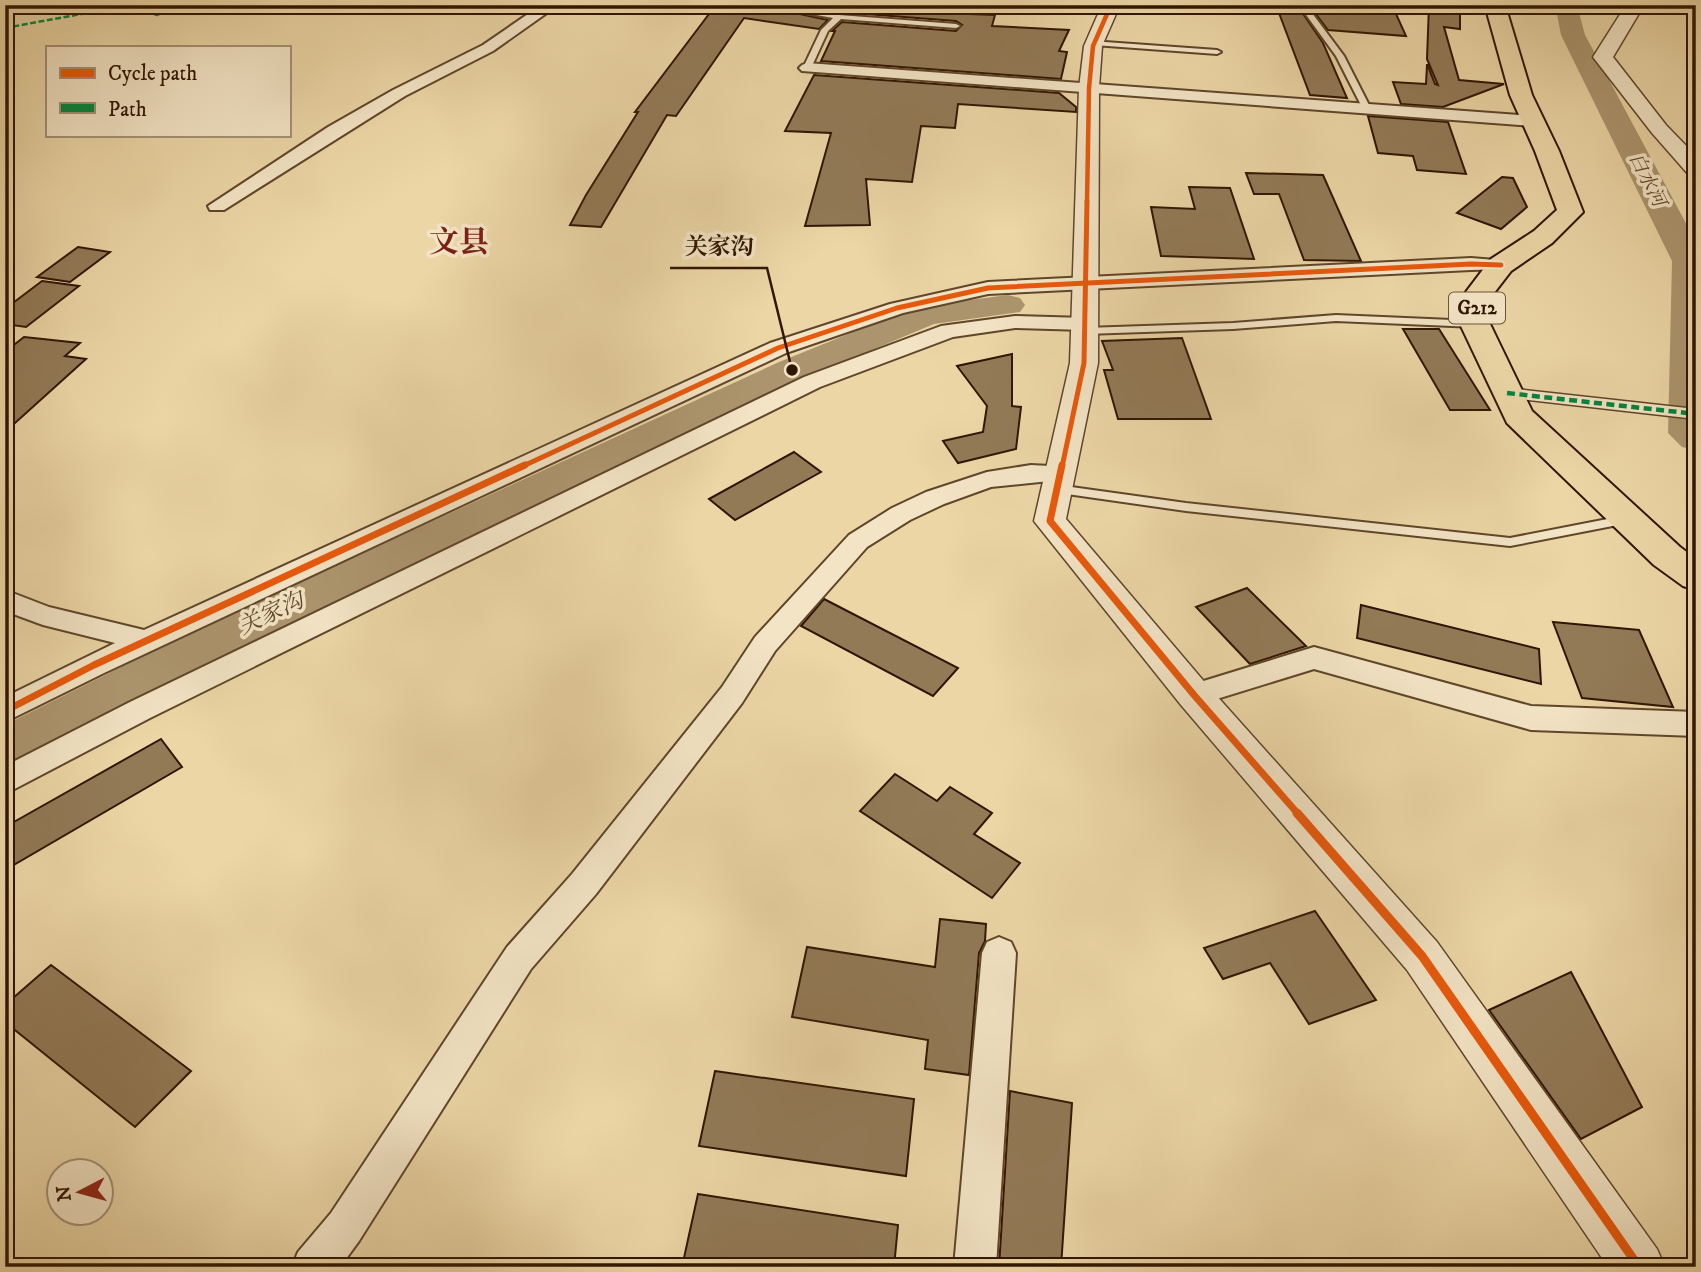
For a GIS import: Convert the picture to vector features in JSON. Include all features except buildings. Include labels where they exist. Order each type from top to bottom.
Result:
[{"type":"highway","name":"G212","points":[[1495,5],[1521,95],[1570,212],[1543,237],[1501,265],[1480,292],[1475,324],[1520,394],[1518,416],[1667,556],[1696,577]]},
{"type":"street","points":[[218,206],[334,131],[399,93],[488,48],[551,5]]},
{"type":"street","points":[[1111,5],[1094,43],[1089,88],[1084,363],[1050,521],[1194,695],[1422,956],[1639,1267]]},
{"type":"street","points":[[1635,5],[1603,57],[1659,129],[1696,169]]},
{"type":"street","points":[[807,68],[1534,121]]},
{"type":"street","points":[[5,711],[146,641],[778,348],[897,308],[988,288],[1471,264],[1501,265]]},
{"type":"street","points":[[5,780],[140,709],[812,382],[949,331],[1015,322],[1085,328]]},
{"type":"street","points":[[1520,394],[1696,414]]},
{"type":"street","points":[[313,1267],[345,1227],[519,957],[584,884],[732,695],[765,644],[858,541],[901,514],[935,498],[987,480],[1031,472],[1058,481]]},
{"type":"street","points":[[5,600],[43,615],[146,641]]},
{"type":"street","points":[[1194,695],[1314,658],[1531,718],[1696,724]]},
{"type":"street","points":[[975,1267],[999,953]]},
{"type":"lane","points":[[763,5],[839,17],[956,26]]},
{"type":"lane","points":[[813,13],[819,5]]},
{"type":"lane","points":[[1302,5],[1340,56],[1367,109]]},
{"type":"lane","points":[[807,68],[825,30],[839,17]]},
{"type":"lane","points":[[1094,43],[1217,52]]},
{"type":"lane","points":[[1085,328],[1233,326],[1336,318],[1475,324]]},
{"type":"lane","points":[[1058,481],[1186,507],[1510,542],[1628,519]]},
{"type":"waterway","name":"白水河","points":[[1568,9],[1573,35],[1689,261],[1688,433],[1696,438]]},
{"type":"waterway","name":"关家沟","points":[[5,749],[206,645],[792,370],[927,314],[1008,305]]},
{"type":"marked path","points":[[5,28],[130,5]]},
{"type":"marked path","points":[[162,5],[151,13],[157,15],[179,5]]},
{"type":"marked path","points":[[1507,393],[1696,414]]},
{"type":"cycle path","points":[[1111,5],[1093,46],[1089,88],[1084,363],[1050,521],[1194,695],[1422,956],[1639,1267]]},
{"type":"cycle path","points":[[5,711],[94,665],[778,348],[897,308],[988,288],[1471,264],[1501,265]]},
{"type":"place","name":"关家沟","points":[[792,370]]},
{"type":"district","name":"文县","points":[[459,243]]}]
